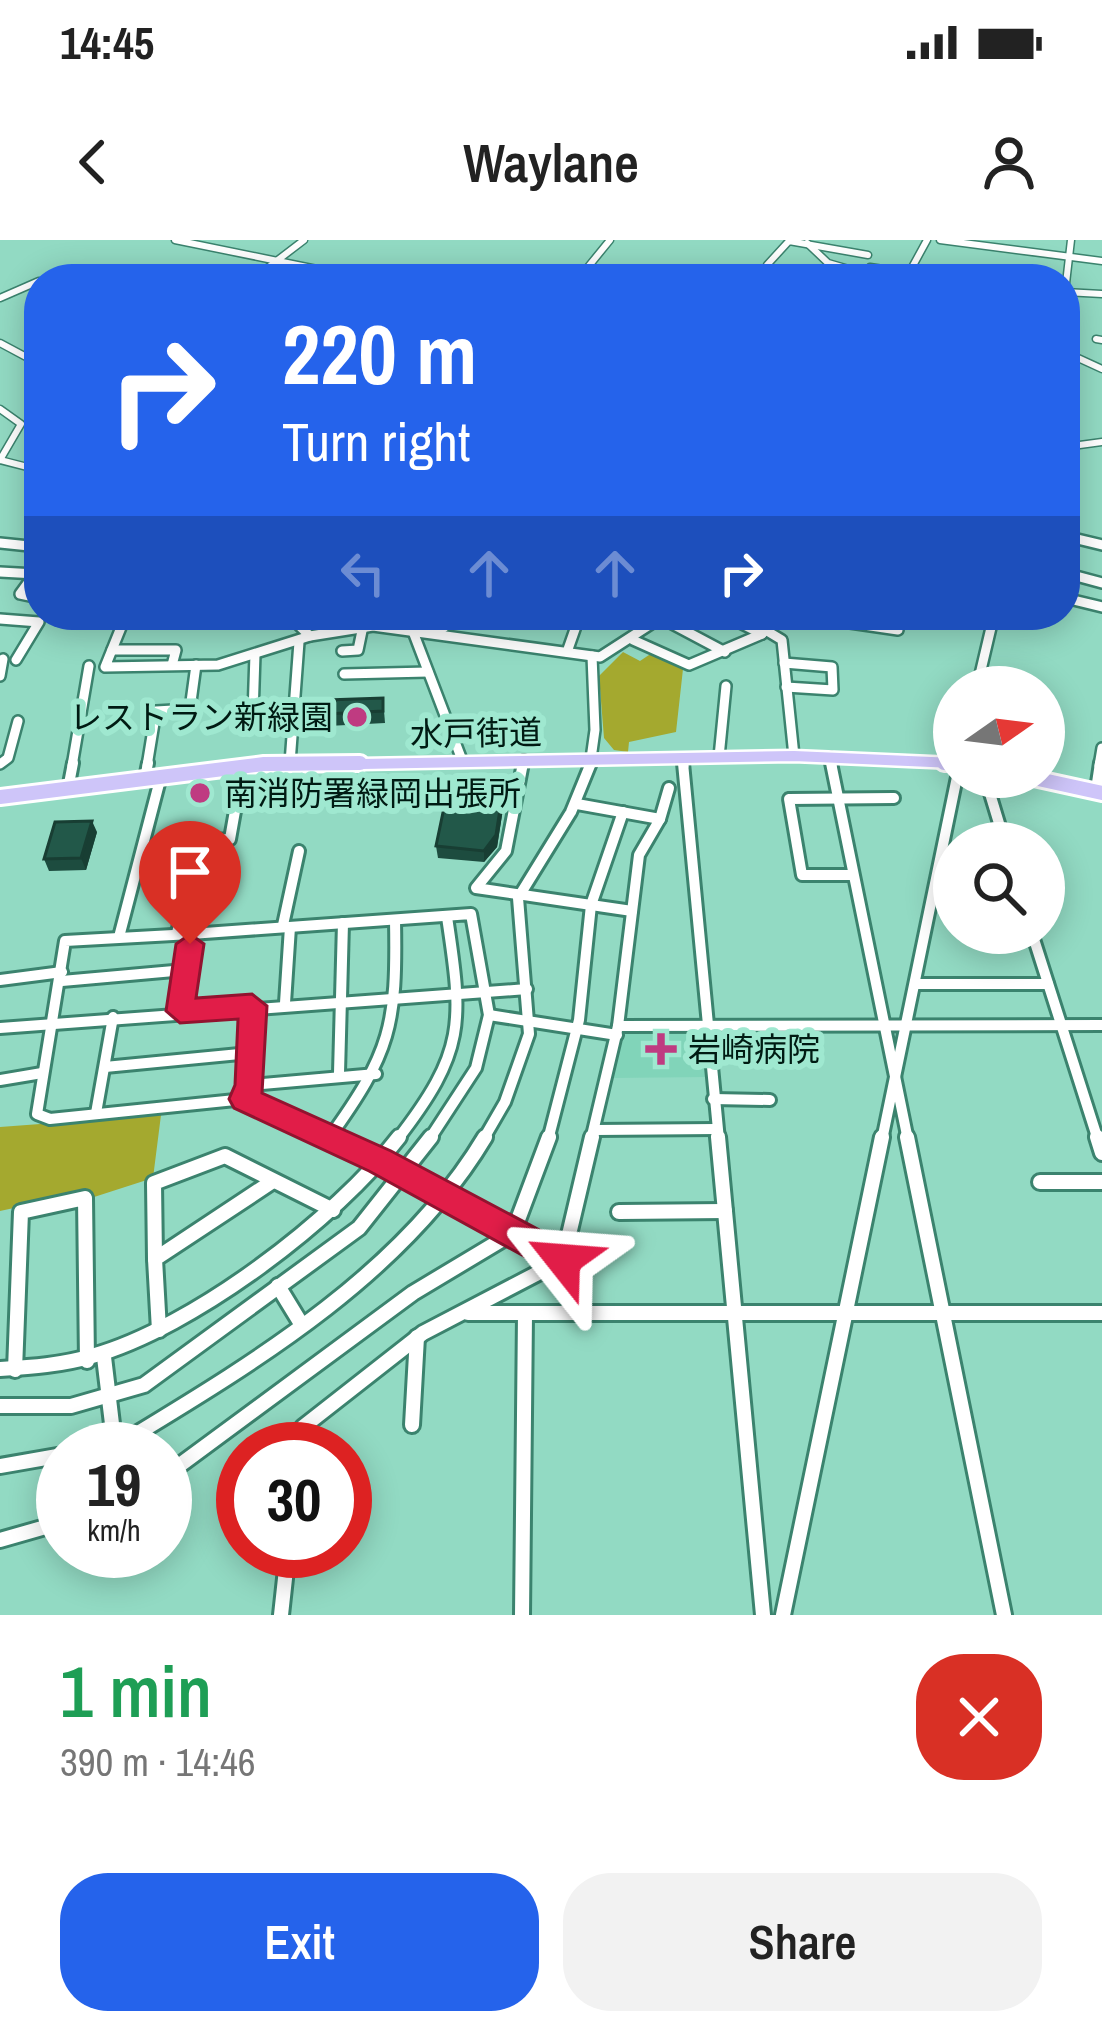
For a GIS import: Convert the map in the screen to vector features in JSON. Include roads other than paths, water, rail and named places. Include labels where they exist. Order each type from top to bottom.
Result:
[{"type":"main road","name":"水戸街道","points":[[0,797],[290,763],[794,756],[933,762]]},
{"type":"main road","points":[[1065,780],[1100,787]]},
{"type":"main road","points":[[1065,782],[1100,787]]},
{"type":"street","points":[[175,240],[292,264]]},
{"type":"street","points":[[273,264],[304,240]]},
{"type":"street","points":[[590,264],[610,240]]},
{"type":"street","points":[[940,240],[1102,261]]},
{"type":"street","points":[[1071,240],[1071,264]]},
{"type":"street","points":[[768,264],[789,241],[868,254]]},
{"type":"street","points":[[806,242],[834,264]]},
{"type":"street","points":[[0,409],[21,419],[0,460]]},
{"type":"street","points":[[16,660],[34,630]]},
{"type":"street","points":[[119,630],[105,667],[218,665],[345,630]]},
{"type":"street","points":[[290,763],[304,639],[298,630]]},
{"type":"street","points":[[342,651],[358,650],[362,630]]},
{"type":"street","points":[[412,630],[462,760]]},
{"type":"street","points":[[421,630],[592,656],[609,655],[646,630]]},
{"type":"street","points":[[568,652],[575,630]]},
{"type":"street","points":[[687,630],[725,652]]},
{"type":"street","points":[[758,630],[782,640],[794,756]]},
{"type":"street","points":[[633,640],[679,665],[725,652],[768,630]]},
{"type":"street","points":[[982,666],[990,630]]},
{"type":"street","points":[[112,650],[176,650],[172,665]]},
{"type":"street","points":[[253,715],[255,654]]},
{"type":"street","points":[[149,1422],[379,1263],[446,1195],[518,1076],[531,1022],[520,894],[590,779],[598,742],[592,656]]},
{"type":"street","points":[[0,676],[4,658]]},
{"type":"street","points":[[784,663],[832,667],[833,690],[786,687]]},
{"type":"street","points":[[145,778],[156,711],[190,709],[196,665]]},
{"type":"street","points":[[68,789],[89,666]]},
{"type":"street","points":[[344,674],[428,672]]},
{"type":"street","points":[[719,757],[726,686]]},
{"type":"street","points":[[0,764],[8,758],[18,721]]},
{"type":"street","points":[[1100,787],[1102,748]]},
{"type":"street","points":[[830,757],[1004,1615]]},
{"type":"street","points":[[682,758],[763,1615]]},
{"type":"street","points":[[524,760],[506,850],[476,888],[632,911]]},
{"type":"street","points":[[177,933],[198,841],[230,839],[243,766]]},
{"type":"street","points":[[119,937],[161,776]]},
{"type":"street","points":[[309,1422],[417,1337],[563,1260],[617,1030],[638,855],[660,819],[669,788]]},
{"type":"street","points":[[853,875],[802,875],[789,799],[894,798]]},
{"type":"street","points":[[783,1615],[953,798]]},
{"type":"street","points":[[577,804],[660,819]]},
{"type":"street","points":[[192,1457],[413,1293],[513,1234],[541,1166],[577,1029],[591,905],[623,812]]},
{"type":"street","points":[[285,1003],[286,926],[299,851]]},
{"type":"street","points":[[0,1406],[71,1406],[106,1399],[164,1373],[359,1228],[406,1174],[476,1068],[489,1016],[471,914],[65,941],[37,1114],[50,1119],[248,1092],[339,1073],[376,1074]]},
{"type":"street","points":[[86,1361],[85,1198],[21,1212],[7,1370],[86,1361],[104,1357],[159,1330],[333,1210],[380,1161],[450,1056],[461,1012],[447,917]]},
{"type":"street","points":[[329,1138],[376,1074],[397,1028],[395,920]]},
{"type":"street","points":[[339,1073],[343,923]]},
{"type":"street","points":[[180,1011],[191,934]]},
{"type":"street","points":[[1039,954],[1102,1153]]},
{"type":"street","points":[[0,980],[185,970]]},
{"type":"street","points":[[916,984],[1048,984]]},
{"type":"street","points":[[0,1028],[285,1003],[527,989]]},
{"type":"street","points":[[248,1092],[252,1006]]},
{"type":"street","points":[[489,1016],[617,1030],[1102,1025]]},
{"type":"street","points":[[96,1113],[113,1017]]},
{"type":"street","points":[[105,1067],[250,1053]]},
{"type":"street","points":[[0,1080],[42,1072]]},
{"type":"street","points":[[248,1092],[563,1260]]},
{"type":"street","points":[[713,1100],[770,1100]]},
{"type":"street","points":[[595,1130],[716,1130]]},
{"type":"street","points":[[159,1330],[154,1183],[225,1156],[333,1210]]},
{"type":"street","points":[[155,1259],[273,1181]]},
{"type":"street","points":[[1040,1182],[1102,1181]]},
{"type":"street","points":[[619,1212],[725,1211]]},
{"type":"street","points":[[278,1286],[300,1322]]},
{"type":"street","points":[[464,1313],[1102,1313]]},
{"type":"street","points":[[522,1615],[525,1314]]},
{"type":"street","points":[[412,1425],[417,1337]]},
{"type":"street","points":[[104,1357],[108,1422]]},
{"type":"street","points":[[0,1466],[36,1460]]},
{"type":"street","points":[[0,1540],[36,1530]]},
{"type":"street","points":[[281,1615],[286,1578]]},
{"type":"place","name":"レストラン新緑園","points":[[357,717]]},
{"type":"place","name":"南消防署緑岡出張所","points":[[200,793]]},
{"type":"place","name":"岩崎病院","points":[[661,1049]]}]
